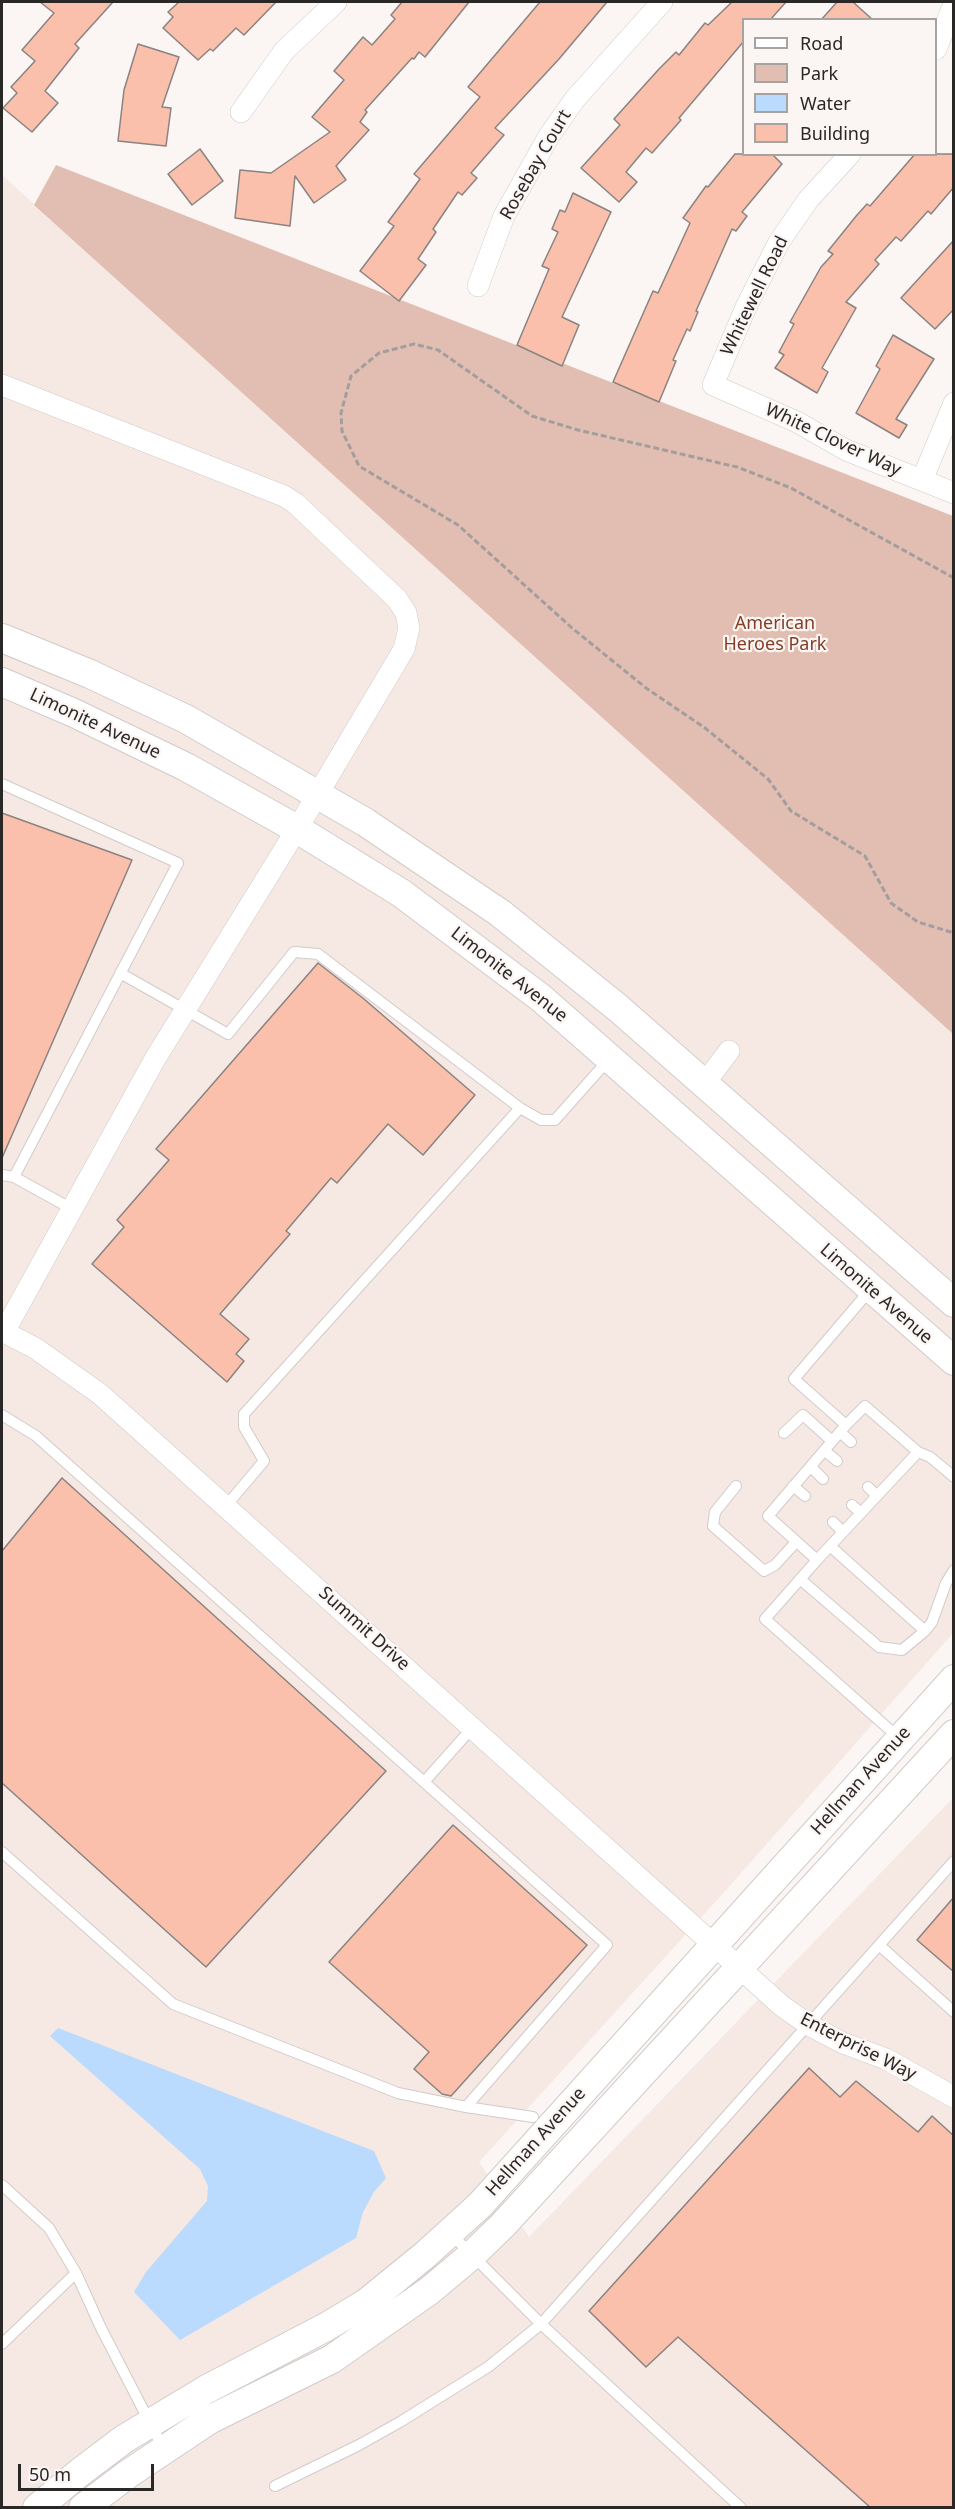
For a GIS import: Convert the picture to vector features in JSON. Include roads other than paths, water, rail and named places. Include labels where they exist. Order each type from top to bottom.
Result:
[{"type":"main road","points":[[2,638],[90,674],[186,719],[365,822],[500,913],[618,1008],[953,1300]]},
{"type":"main road","name":"Limonite Avenue","points":[[2,682],[74,713],[186,767],[297,829],[401,893],[470,942],[542,998],[954,1361]]},
{"type":"main road","points":[[610,1058],[622,1049],[636,1050],[704,1083]]},
{"type":"main road","name":"Hellman Avenue","points":[[37,2508],[79,2473],[151,2423],[207,2389],[366,2303],[450,2233],[480,2205],[713,1943],[954,1679]]},
{"type":"main road","name":"Hellman Avenue","points":[[83,2508],[209,2420],[332,2359],[429,2291],[472,2254],[503,2225],[954,1734]]},
{"type":"street","points":[[241,112],[285,51],[336,2]]},
{"type":"street","name":"Rosebay Court","points":[[478,286],[504,216],[549,136],[575,99],[662,2]]},
{"type":"street","points":[[937,46],[954,4]]},
{"type":"street","name":"Whitewell Road","points":[[713,385],[746,306],[779,242],[808,200],[848,156]]},
{"type":"street","points":[[2,385],[284,496],[295,503],[397,598],[406,613],[409,628],[404,649],[297,829],[155,1059],[2,1334]]},
{"type":"street","name":"White Clover Way","points":[[713,385],[797,422],[846,450],[954,493]]},
{"type":"street","points":[[922,480],[954,403]]},
{"type":"street","points":[[704,1083],[729,1051]]},
{"type":"street","name":"Summit Drive","points":[[2,1334],[35,1348],[100,1394],[713,1943]]},
{"type":"street","name":"Enterprise Way","points":[[713,1943],[782,2006],[809,2025],[843,2043],[886,2059],[954,2097]]},
{"type":"lane","points":[[2,784],[178,863],[15,1176]]},
{"type":"lane","points":[[120,973],[228,1034],[294,952],[318,954],[520,1108],[541,1120],[555,1120],[610,1058]]},
{"type":"lane","points":[[226,1506],[264,1461],[244,1427],[244,1414],[520,1108]]},
{"type":"lane","points":[[2,1175],[15,1176],[72,1209]]},
{"type":"lane","points":[[851,1442],[843,1428],[794,1379],[872,1289]]},
{"type":"lane","points":[[818,1560],[768,1516],[843,1428],[865,1406],[918,1452],[930,1457],[954,1477]]},
{"type":"lane","points":[[2,1415],[36,1436],[607,1945],[466,2107]]},
{"type":"lane","points":[[784,1433],[803,1415],[832,1442]]},
{"type":"lane","points":[[825,1451],[837,1461]]},
{"type":"lane","points":[[900,1738],[765,1619],[877,1496],[888,1475],[918,1452]]},
{"type":"lane","points":[[811,1467],[823,1479]]},
{"type":"lane","points":[[736,1486],[715,1512],[713,1526],[764,1571],[775,1565],[796,1542]]},
{"type":"lane","points":[[793,1486],[805,1496]]},
{"type":"lane","points":[[868,1488],[877,1496]]},
{"type":"lane","points":[[852,1505],[861,1513]]},
{"type":"lane","points":[[833,1522],[843,1532]]},
{"type":"lane","points":[[830,1546],[925,1631]]},
{"type":"lane","points":[[800,1579],[879,1647],[902,1650],[925,1631],[932,1622],[946,1584],[954,1570]]},
{"type":"lane","points":[[424,1782],[473,1727]]},
{"type":"lane","points":[[2,1852],[173,2004],[398,2093],[466,2107],[533,2117]]},
{"type":"lane","points":[[275,2486],[400,2422],[488,2367],[541,2324],[954,1861]]},
{"type":"lane","points":[[879,1945],[954,2012]]},
{"type":"lane","points":[[2,2185],[49,2228],[76,2273],[101,2328],[165,2450]]},
{"type":"lane","points":[[450,2233],[541,2324],[741,2508]]},
{"type":"lane","points":[[2,2344],[76,2273]]},
{"type":"water","points":[[58,2028],[374,2151],[386,2178],[374,2192],[363,2212],[356,2238],[180,2340],[134,2292],[146,2272],[207,2201],[208,2186],[200,2169],[50,2036]]},
{"type":"park label","name":"American Heroes Park","points":[[775,634]]}]
